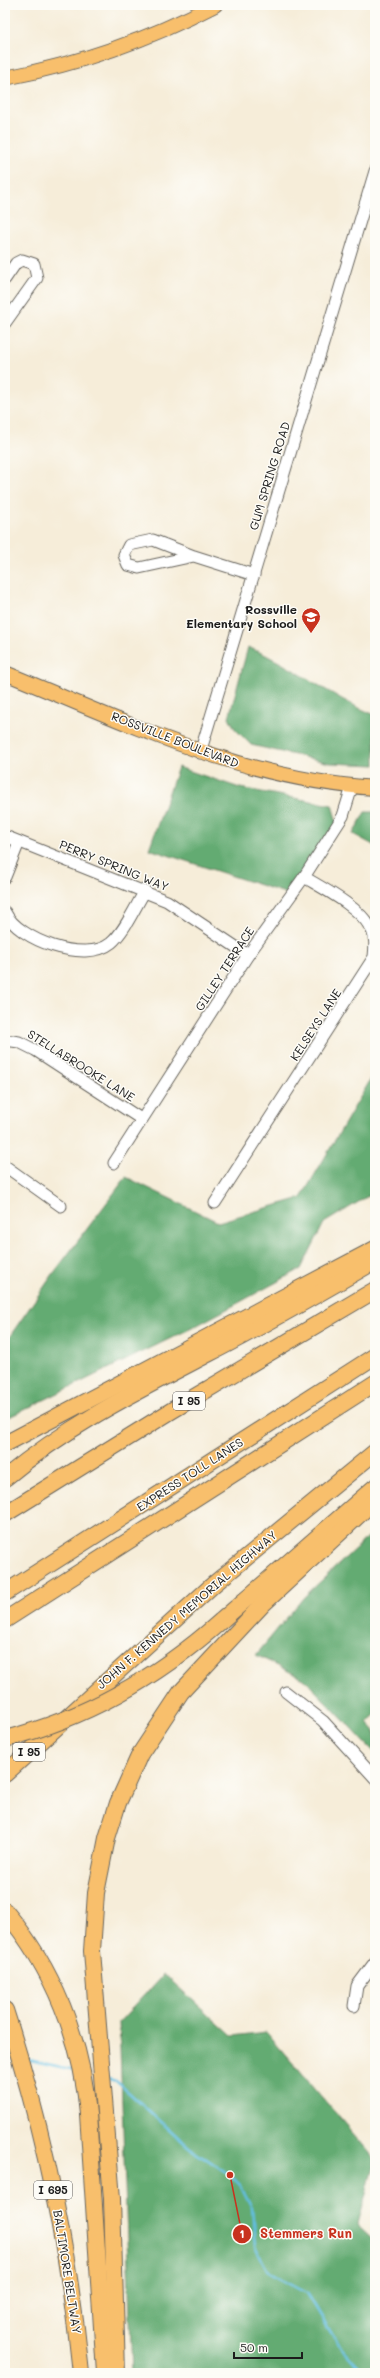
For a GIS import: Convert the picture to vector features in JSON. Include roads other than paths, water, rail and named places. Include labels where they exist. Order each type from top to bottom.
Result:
[{"type":"highway","points":[[5,1444],[375,1249]]},
{"type":"highway","points":[[5,1478],[61,1436],[108,1406],[243,1335],[375,1261]]},
{"type":"highway","name":"I 95","points":[[5,1514],[189,1401],[375,1290]]},
{"type":"highway","name":"EXPRESS TOLL LANES","points":[[5,1593],[375,1356]]},
{"type":"highway","name":"EXPRESS TOLL LANES","points":[[5,1620],[375,1383]]},
{"type":"highway","name":"JOHN F. KENNEDY MEMORIAL HIGHWAY","points":[[5,1774],[125,1664],[239,1563],[375,1452]]},
{"type":"highway","points":[[5,1738],[50,1726],[118,1695],[169,1664],[221,1621],[375,1487]]},
{"type":"highway","points":[[117,2373],[114,2238],[92,1951],[99,1872],[118,1803],[140,1754],[168,1709],[202,1668],[290,1578],[375,1500]]},
{"type":"highway","points":[[5,1911],[40,1960],[62,2005],[74,2037],[83,2072],[88,2114],[105,2373]]},
{"type":"highway","name":"BALTIMORE BELTWAY","points":[[5,2010],[28,2086],[54,2193],[68,2274],[81,2373]]},
{"type":"main road","points":[[5,78],[48,69],[133,43],[177,25],[215,5]]},
{"type":"main road","name":"ROSSVILLE BOULEVARD","points":[[5,673],[200,753],[280,776],[352,787],[375,788]]},
{"type":"street","name":"GUM SPRING ROAD","points":[[200,753],[375,171]]},
{"type":"street","points":[[365,207],[375,213]]},
{"type":"street","points":[[5,279],[16,263],[22,260],[34,264],[37,271],[37,278],[5,323]]},
{"type":"street","points":[[194,556],[139,568],[128,565],[124,555],[129,545],[153,540],[194,556],[254,575]]},
{"type":"street","name":"GILLEY TERRACE","points":[[114,1163],[248,955],[304,877],[343,816],[352,787]]},
{"type":"street","name":"PERRY SPRING WAY","points":[[5,836],[167,901],[248,955]]},
{"type":"street","points":[[5,877],[19,842]]},
{"type":"street","name":"KELSEYS LANE","points":[[215,1202],[374,957],[375,942],[371,928],[363,917],[304,877]]},
{"type":"street","points":[[5,912],[12,924],[22,932],[78,952],[90,952],[101,949],[111,942],[145,891]]},
{"type":"street","name":"STELLABROOKE LANE","points":[[5,1040],[19,1042],[35,1050],[141,1119]]},
{"type":"street","points":[[5,1166],[61,1206]]},
{"type":"street","points":[[286,1692],[323,1721],[375,1778]]},
{"type":"street","points":[[354,2006],[357,1986],[375,1962]]},
{"type":"waterway","points":[[5,2055],[12,2056]]},
{"type":"waterway","points":[[25,2059],[75,2070]]},
{"type":"waterway","points":[[109,2079],[116,2081],[189,2147],[230,2175],[241,2186],[252,2208],[255,2247],[269,2273],[307,2293],[338,2344],[364,2373]]},
{"type":"place","name":"Rossville Elementary School","points":[[311,634]]},
{"type":"place","name":"Stemmers Run","points":[[230,2175]]}]
